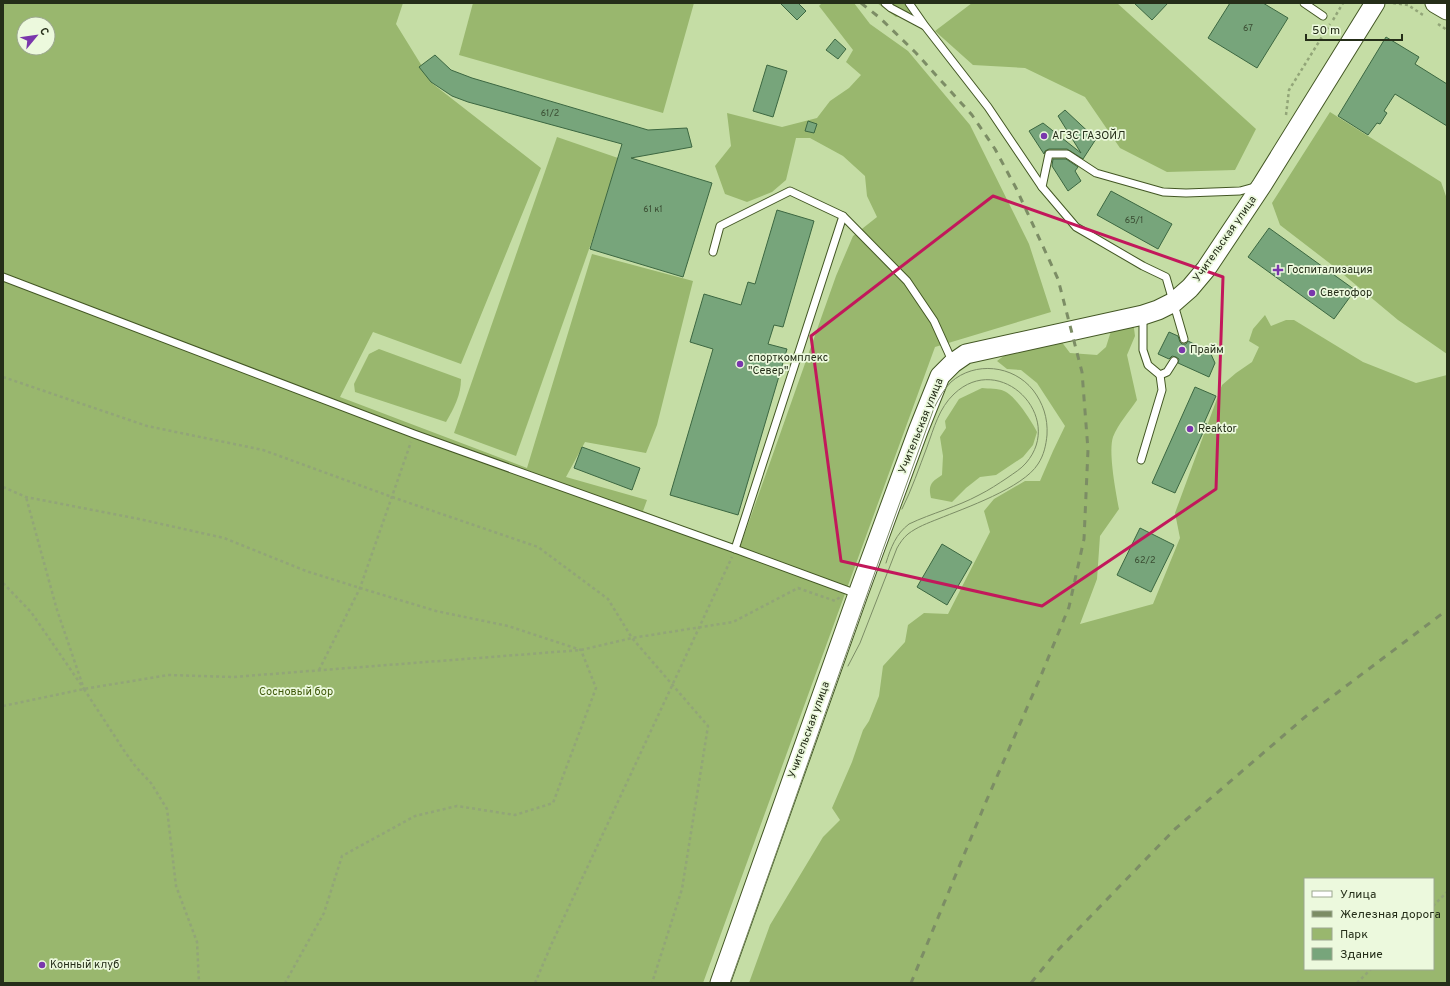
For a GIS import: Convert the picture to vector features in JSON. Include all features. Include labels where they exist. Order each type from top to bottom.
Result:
[{"type":"main road","name":"Учительская улица","points":[[720,983],[853,593],[940,376],[953,363],[966,354],[1143,315],[1174,302],[1190,288],[1206,269],[1262,185],[1375,3]]},
{"type":"main road","points":[[1431,10],[1440,16]]},
{"type":"lane","points":[[885,3],[925,26]]},
{"type":"lane","points":[[909,3],[988,107],[1042,187],[1076,227],[1143,266],[1166,277],[1184,339]]},
{"type":"lane","points":[[1304,3],[1323,16]]},
{"type":"lane","points":[[1042,187],[1049,154],[1067,154],[1096,173],[1163,192],[1186,194],[1240,191],[1262,185]]},
{"type":"lane","points":[[713,252],[720,226],[790,191],[843,216],[907,281],[934,321],[953,363]]},
{"type":"lane","points":[[735,549],[843,216]]},
{"type":"lane","points":[[3,277],[414,434],[853,593]]},
{"type":"lane","points":[[1141,460],[1162,390],[1160,375],[1148,365],[1143,350],[1143,315]]},
{"type":"lane","points":[[1160,375],[1167,372],[1174,362]]},
{"type":"path","points":[[1286,117],[1289,90],[1343,3]]},
{"type":"path","points":[[1393,3],[1431,10]]},
{"type":"path","points":[[1440,16],[1447,30]]},
{"type":"path","points":[[3,378],[148,426],[263,450],[392,497],[538,547],[608,599],[632,638],[708,726],[682,889],[652,983]]},
{"type":"path","points":[[319,670],[360,588],[414,434]]},
{"type":"path","points":[[3,487],[26,497],[139,518],[224,538],[306,571],[360,588],[436,611],[508,626],[581,650]]},
{"type":"path","points":[[26,497],[57,610],[84,689]]},
{"type":"path","points":[[535,983],[735,549]]},
{"type":"path","points":[[3,583],[31,612],[125,752],[136,767],[151,783],[168,809],[176,886],[197,942],[199,983]]},
{"type":"path","points":[[3,706],[84,689],[168,675],[233,677],[581,650],[632,638],[733,622],[798,588],[835,601],[853,593]]},
{"type":"path","points":[[284,983],[324,913],[342,856],[415,816],[457,806],[514,815],[553,803],[596,688],[581,650]]},
{"type":"path","points":[[1434,905],[1447,892]]},
{"type":"path","points":[[1357,983],[1370,970]]},
{"type":"highlighted area","points":[[993,196],[1223,277],[1216,489],[1042,606],[841,561],[811,336]]},
{"type":"green space","name":"Сосновый бор","points":[[3,3],[403,3],[396,24],[433,84],[541,168],[461,364],[373,332],[340,397],[527,468],[592,254],[693,281],[657,425],[646,453],[585,442],[566,477],[647,500],[643,511],[729,547],[740,547],[836,276],[853,236],[877,217],[867,196],[865,176],[843,156],[810,138],[796,138],[786,180],[772,192],[747,202],[725,194],[715,166],[731,146],[727,113],[782,127],[817,118],[830,101],[849,88],[861,75],[846,62],[853,50],[819,6],[822,3],[854,3],[870,24],[908,51],[970,125],[1029,244],[1051,312],[935,347],[703,983],[3,983]]},
{"type":"green space","points":[[473,3],[694,3],[663,113],[459,55]]},
{"type":"green space","points":[[877,3],[905,3],[912,12],[896,17]]},
{"type":"green space","points":[[972,3],[1117,3],[1256,129],[1235,170],[1167,172],[1120,148],[1085,97],[1025,68],[973,65],[935,31]]},
{"type":"green space","points":[[1330,112],[1441,182],[1447,199],[1447,354],[1398,320],[1332,265],[1280,225],[1272,203]]},
{"type":"green space","points":[[557,137],[618,158],[594,235],[516,456],[454,433]]},
{"type":"green space","points":[[1265,315],[1271,326],[1286,320],[1294,320],[1363,362],[1416,383],[1447,375],[1447,983],[749,983],[770,925],[823,837],[840,820],[832,808],[852,762],[863,730],[869,721],[879,696],[883,666],[905,642],[908,625],[924,613],[948,614],[990,532],[984,511],[994,499],[1025,481],[1040,481],[1065,426],[1037,383],[1021,370],[1007,369],[997,361],[1009,352],[1061,341],[1070,353],[1097,355],[1106,347],[1111,331],[1133,321],[1135,336],[1127,355],[1137,400],[1118,427],[1113,437],[1111,452],[1119,509],[1100,536],[1097,579],[1080,624],[1153,604],[1180,538],[1175,513],[1222,385],[1252,362],[1259,347],[1249,341],[1253,329]]},
{"type":"green space","points":[[379,349],[461,379],[458,396],[446,422],[355,392],[354,384],[369,354]]},
{"type":"green space","points":[[982,388],[1002,390],[1018,403],[1037,432],[1033,445],[1023,457],[996,475],[980,477],[952,502],[931,498],[931,484],[942,475],[943,456],[940,437],[946,428],[945,421],[959,399]]},
{"type":"building","points":[[780,3],[798,3],[806,11],[797,20]]},
{"type":"building","points":[[1134,3],[1168,3],[1152,20]]},
{"type":"building","points":[[1230,3],[1263,3],[1288,18],[1257,68],[1208,38]]},
{"type":"building","points":[[1386,37],[1419,57],[1415,64],[1447,84],[1447,126],[1395,94],[1384,111],[1387,113],[1380,124],[1377,123],[1368,135],[1338,116]]},
{"type":"building","points":[[835,39],[846,49],[838,59],[826,50]]},
{"type":"building","points":[[435,55],[451,70],[472,78],[648,130],[687,128],[692,147],[631,158],[712,183],[683,277],[590,249],[622,144],[468,102],[452,96],[431,82],[419,67]]},
{"type":"building","points":[[767,65],[787,71],[773,117],[753,111]]},
{"type":"building","points":[[1065,110],[1096,139],[1083,159],[1067,149],[1049,149],[1045,151],[1044,154],[1029,131],[1043,123],[1081,153],[1058,116]]},
{"type":"building","points":[[808,121],[817,124],[814,133],[805,131]]},
{"type":"building","points":[[1053,159],[1066,159],[1078,167],[1075,171],[1081,181],[1068,191],[1052,166]]},
{"type":"building","points":[[1111,191],[1172,224],[1158,249],[1097,215]]},
{"type":"building","name":"спорткомплекс \"Север\"","points":[[777,210],[814,221],[783,327],[774,325],[768,344],[787,349],[738,515],[670,495],[713,349],[690,342],[704,294],[741,305],[748,282],[755,284]]},
{"type":"building","points":[[1269,228],[1355,290],[1334,319],[1248,257]]},
{"type":"building","points":[[1169,332],[1178,336],[1182,344],[1186,344],[1188,341],[1210,352],[1215,363],[1209,377],[1178,363],[1179,359],[1176,357],[1172,356],[1169,359],[1158,354]]},
{"type":"building","points":[[1195,387],[1216,396],[1204,423],[1207,424],[1175,493],[1152,483]]},
{"type":"building","points":[[582,447],[640,468],[632,490],[574,468]]},
{"type":"building","points":[[1140,528],[1174,545],[1151,592],[1117,575]]},
{"type":"building","points":[[942,544],[972,562],[947,605],[917,587]]},
{"type":"tram line","points":[[730,983],[934,408],[946,388],[951,382],[961,375],[982,369],[994,369],[1015,375],[1033,390],[1040,400],[1044,411],[1047,423],[1047,435],[1040,461],[1031,473],[1007,489],[978,503],[923,525],[911,532],[900,542],[860,643],[848,666]]},
{"type":"tram line","points":[[886,563],[894,541],[909,524],[983,493],[1015,473],[1026,463],[1036,445],[1038,427],[1033,409],[1022,395],[1008,384],[990,380],[972,382],[954,394],[941,412],[902,509]]},
{"type":"railway","points":[[861,3],[880,18],[916,53],[972,115],[995,149],[1016,188],[1058,279],[1082,372],[1088,450],[1084,539],[1069,607],[911,983]]},
{"type":"railway","points":[[1031,983],[1057,951],[1175,829],[1305,717],[1447,610]]},
{"type":"place","name":"АГЗС ГАЗОЙЛ","points":[[1044,136]]},
{"type":"place","name":"Госпитализация","points":[[1278,270]]},
{"type":"place","name":"Светофор","points":[[1312,293]]},
{"type":"place","name":"Прайм","points":[[1182,350]]},
{"type":"place","name":"спорткомплекс \"Север\"","points":[[740,364]]},
{"type":"place","name":"Reaktor","points":[[1190,429]]},
{"type":"place","name":"Конный клуб","points":[[42,965]]}]
